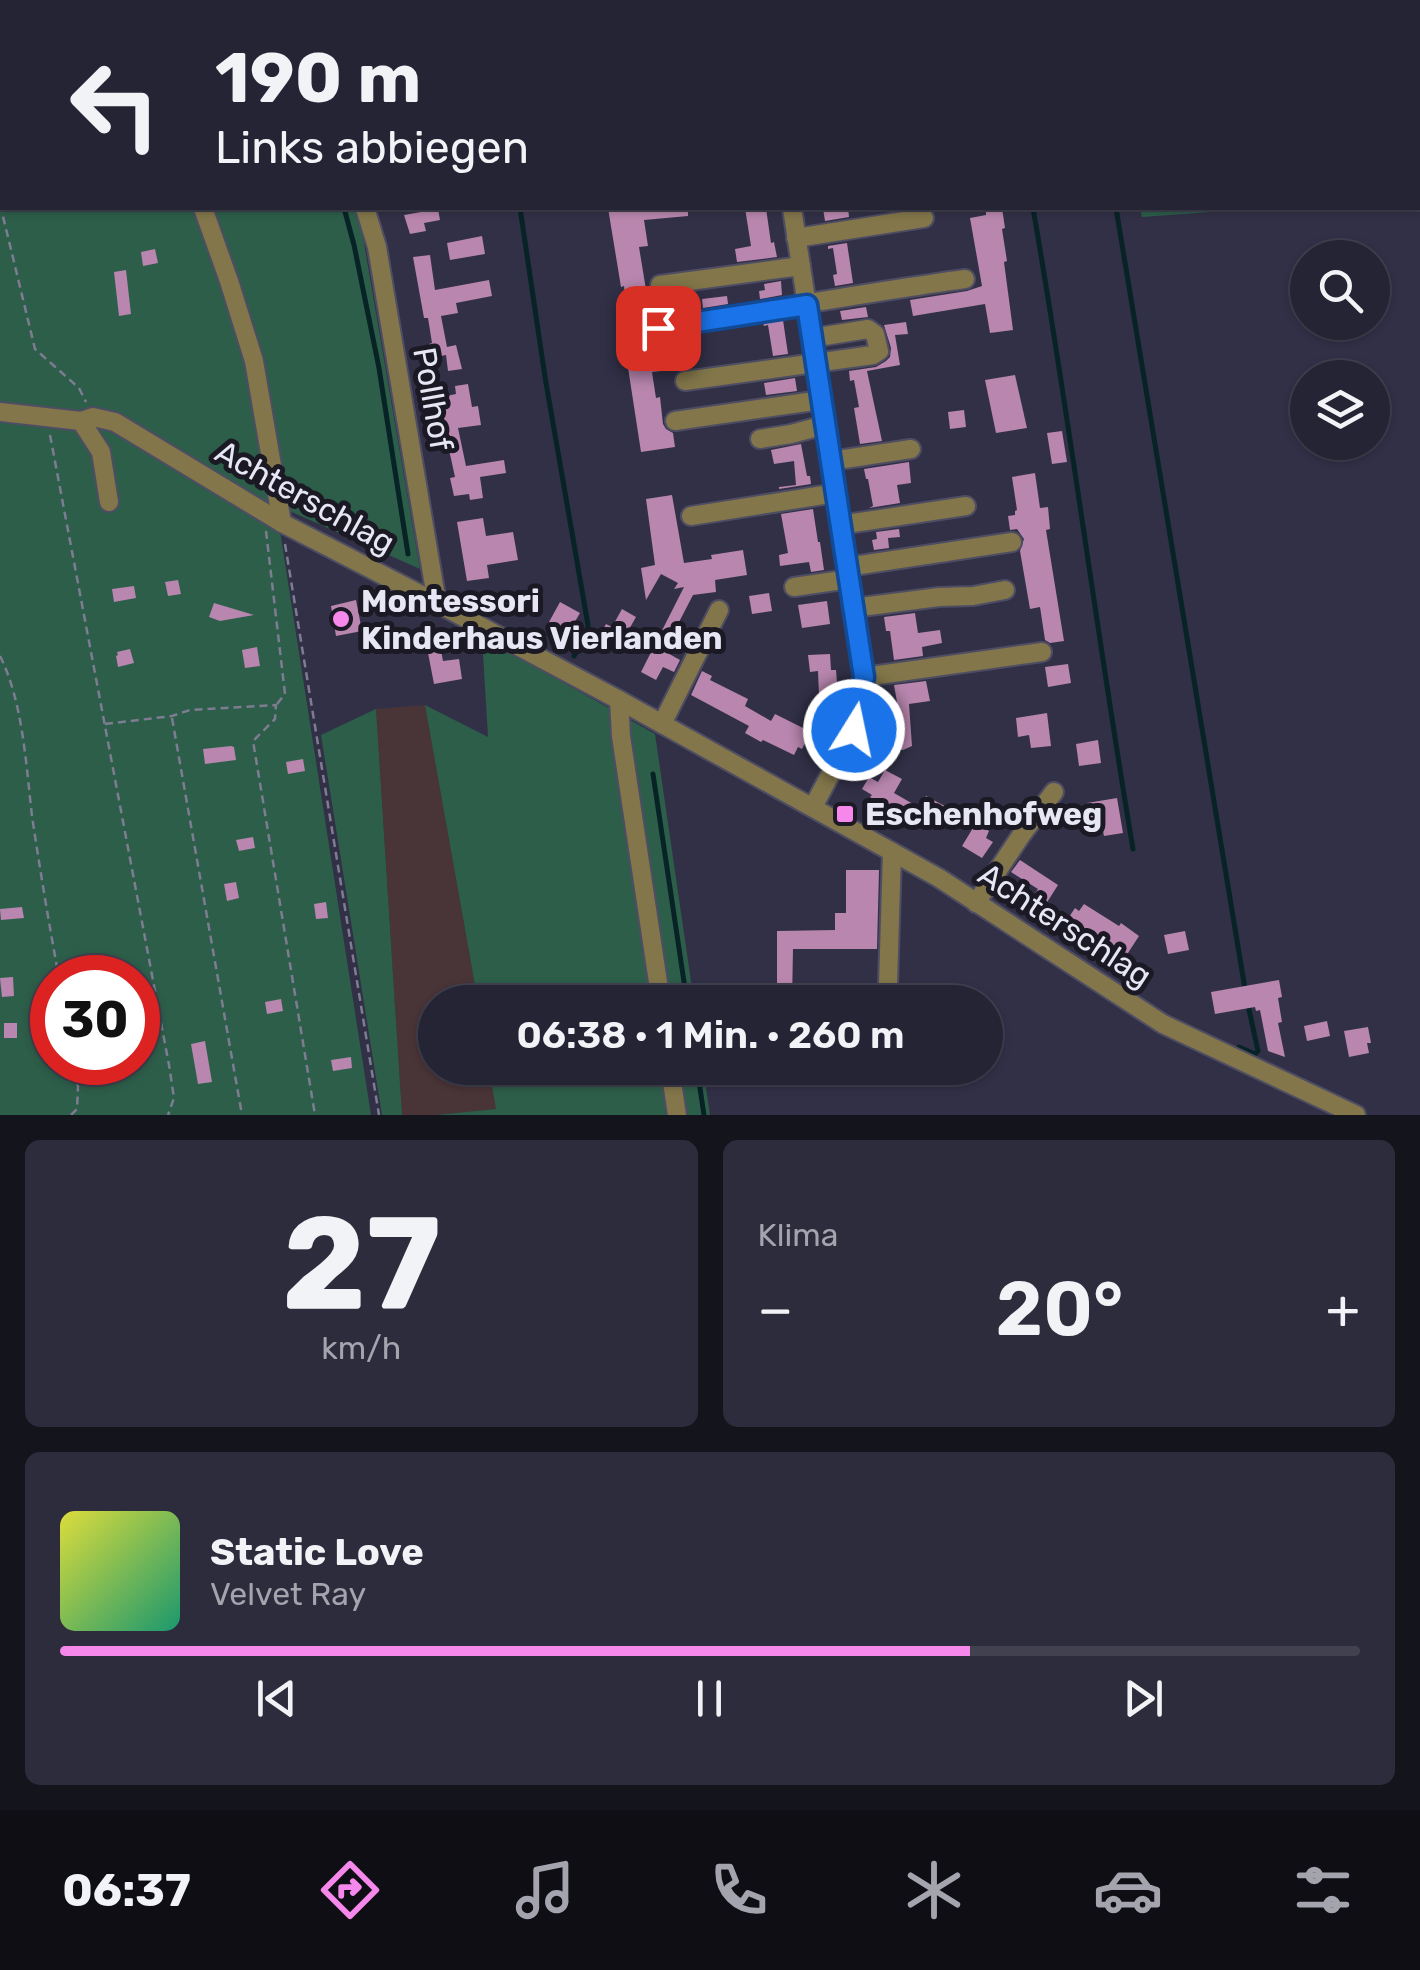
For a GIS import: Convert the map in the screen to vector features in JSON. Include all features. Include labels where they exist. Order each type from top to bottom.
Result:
[{"type":"street","points":[[205,210],[254,361],[282,523]]},
{"type":"street","name":"Pollhof","points":[[366,210],[377,246],[437,602]]},
{"type":"street","points":[[792,210],[864,677],[854,730],[813,807]]},
{"type":"street","points":[[796,238],[924,218]]},
{"type":"street","points":[[660,285],[801,266]]},
{"type":"street","points":[[658,328],[936,271]]},
{"type":"street","points":[[806,299],[966,278]]},
{"type":"street","points":[[684,381],[874,355],[880,346],[875,334],[868,330],[812,338]]},
{"type":"street","points":[[675,421],[821,400]]},
{"type":"street","name":"Achterschlag","points":[[0,412],[114,422],[282,523],[619,700],[939,878],[1163,1024],[1356,1115]]},
{"type":"street","points":[[87,419],[101,452],[109,502]]},
{"type":"street","points":[[760,439],[825,425]]},
{"type":"street","points":[[831,461],[911,449]]},
{"type":"street","points":[[691,516],[836,493]]},
{"type":"street","points":[[841,530],[966,506]]},
{"type":"street","points":[[841,530],[905,524],[910,532]]},
{"type":"street","points":[[794,587],[1012,542]]},
{"type":"street","points":[[853,608],[1005,590]]},
{"type":"street","points":[[662,724],[719,610]]},
{"type":"street","points":[[864,677],[1042,652]]},
{"type":"street","points":[[619,700],[658,985]]},
{"type":"street","points":[[976,903],[1054,792]]},
{"type":"street","points":[[888,985],[892,852]]},
{"type":"street","points":[[673,1085],[677,1115]]},
{"type":"path","points":[[1,210],[35,349],[79,388],[87,419]]},
{"type":"path","points":[[46,418],[169,1065],[174,1098],[168,1115]]},
{"type":"path","points":[[264,512],[286,694],[276,705],[275,719],[253,741],[315,1115]]},
{"type":"path","points":[[282,523],[379,1115]]},
{"type":"path","points":[[0,656],[10,676],[55,955]]},
{"type":"path","points":[[103,724],[172,716],[190,710],[276,705]]},
{"type":"path","points":[[172,716],[242,1115]]},
{"type":"path","points":[[71,1115],[77,1109],[78,1085]]},
{"type":"shaded area","points":[[425,705],[475,985],[418,985],[418,1085],[492,1085],[497,1109],[402,1115],[376,709]]},
{"type":"green space","points":[[0,210],[358,210],[420,569],[276,505],[371,1115],[0,1115]]},
{"type":"green space","points":[[1140,210],[1240,210],[1142,217]]},
{"type":"green space","points":[[482,637],[655,734],[692,985],[475,985],[425,705],[488,737]]},
{"type":"green space","points":[[376,709],[402,1115],[382,1115],[321,735]]},
{"type":"green space","points":[[492,1085],[706,1085],[710,1115],[435,1115],[496,1109]]},
{"type":"building","points":[[438,210],[440,220],[424,223],[426,231],[410,234],[404,215]]},
{"type":"building","points":[[608,210],[688,210],[688,216],[644,220],[648,246],[639,247],[650,314],[646,315],[645,331],[653,340],[676,338],[677,350],[658,351],[661,371],[652,372],[663,424],[673,433],[675,447],[641,452],[623,335],[630,333],[624,286],[621,287]]},
{"type":"building","points":[[745,210],[766,210],[777,257],[737,262],[735,249],[751,246]]},
{"type":"building","points":[[823,210],[848,210],[849,217],[825,221]]},
{"type":"building","points":[[1002,210],[1013,330],[990,333],[985,304],[913,316],[910,300],[982,286],[970,218],[986,215],[986,211]]},
{"type":"building","points":[[482,236],[485,254],[450,260],[447,243]]},
{"type":"building","points":[[847,243],[853,283],[835,286],[833,248],[828,246]]},
{"type":"building","points":[[155,249],[158,263],[143,266],[141,252]]},
{"type":"building","points":[[430,255],[435,290],[489,280],[492,296],[456,303],[458,313],[441,316],[447,347],[456,345],[462,369],[448,371],[446,355],[431,358],[428,318],[424,318],[413,257]]},
{"type":"building","points":[[126,270],[131,314],[119,316],[114,272]]},
{"type":"building","points":[[781,281],[782,295],[760,299],[759,291],[765,290],[764,284]]},
{"type":"building","points":[[727,296],[728,304],[703,308],[702,299]]},
{"type":"building","points":[[866,307],[868,317],[842,320],[840,311]]},
{"type":"building","points":[[783,320],[788,354],[773,356],[768,325],[763,323]]},
{"type":"building","points":[[906,322],[908,334],[895,335],[900,365],[867,371],[882,441],[860,444],[854,408],[859,407],[849,371],[876,367],[886,361],[891,348],[884,325]]},
{"type":"building","points":[[1015,375],[1027,428],[996,433],[985,380]]},
{"type":"building","points":[[795,378],[797,391],[766,395],[764,383]]},
{"type":"building","points":[[468,384],[472,407],[478,406],[481,425],[458,428],[466,466],[504,460],[506,473],[480,477],[483,498],[470,500],[469,494],[454,496],[450,478],[455,477],[437,398],[456,394],[455,386]]},
{"type":"building","points":[[964,410],[966,427],[950,429],[948,412]]},
{"type":"building","points":[[1062,431],[1067,462],[1052,464],[1047,433]]},
{"type":"building","points":[[801,444],[811,484],[779,489],[796,485],[794,461],[774,464],[771,450]]},
{"type":"building","points":[[909,462],[911,483],[897,485],[900,503],[869,508],[873,506],[864,469]]},
{"type":"building","points":[[1035,473],[1040,508],[1048,507],[1050,529],[1046,530],[1064,641],[1050,643],[1045,640],[1040,607],[1030,609],[1020,551],[1024,539],[1017,529],[1010,530],[1008,516],[1015,515],[1017,510],[1012,477]]},
{"type":"building","points":[[672,495],[684,563],[743,550],[747,575],[715,580],[716,592],[693,595],[664,651],[680,660],[674,672],[663,667],[656,680],[641,672],[684,587],[674,589],[678,583],[661,574],[646,600],[641,568],[655,565],[646,499]]},
{"type":"building","points":[[813,509],[824,570],[811,572],[809,562],[780,566],[779,555],[788,553],[781,514]]},
{"type":"building","points":[[483,518],[486,536],[513,532],[518,560],[487,565],[489,578],[467,581],[457,522]]},
{"type":"building","points":[[899,529],[900,537],[888,538],[889,548],[874,550],[872,540],[877,539],[876,532]]},
{"type":"building","points":[[178,580],[181,594],[168,596],[165,582]]},
{"type":"building","points":[[134,586],[136,598],[114,602],[112,589]]},
{"type":"building","points":[[769,593],[772,611],[752,614],[749,596]]},
{"type":"building","points":[[356,600],[362,631],[336,636],[331,606]]},
{"type":"building","points":[[827,601],[830,624],[802,628],[798,605]]},
{"type":"building","points":[[560,602],[580,613],[566,637],[549,622]]},
{"type":"building","points":[[214,603],[254,615],[220,621],[209,617]]},
{"type":"building","points":[[622,609],[636,617],[619,647],[611,643],[607,650],[595,643],[606,624],[612,627]]},
{"type":"building","points":[[915,613],[918,633],[940,630],[942,643],[922,647],[923,656],[894,660],[884,617]]},
{"type":"building","points":[[257,647],[260,666],[245,668],[242,650]]},
{"type":"building","points":[[130,649],[134,663],[118,667],[117,652]]},
{"type":"building","points":[[441,650],[443,661],[459,659],[462,679],[434,684],[428,653]]},
{"type":"building","points":[[830,654],[838,694],[819,696],[818,671],[810,672],[808,655]]},
{"type":"building","points":[[1068,664],[1071,683],[1048,687],[1045,667]]},
{"type":"building","points":[[702,671],[712,676],[710,680],[748,699],[745,706],[771,721],[775,714],[811,732],[802,749],[798,747],[794,755],[761,742],[745,733],[749,726],[691,695]]},
{"type":"building","points":[[926,681],[930,701],[909,704],[912,746],[903,750],[883,745],[881,738],[887,722],[895,722],[894,685]]},
{"type":"building","points":[[1047,713],[1051,746],[1031,748],[1029,735],[1018,737],[1016,718]]},
{"type":"building","points":[[1098,740],[1101,763],[1079,766],[1076,744]]},
{"type":"building","points":[[231,746],[236,760],[205,764],[203,749]]},
{"type":"building","points":[[303,759],[305,771],[288,774],[286,762]]},
{"type":"building","points":[[885,770],[902,779],[894,793],[920,808],[926,796],[954,811],[947,825],[938,820],[934,827],[870,797],[862,789],[869,777],[878,782]]},
{"type":"building","points":[[1117,798],[1123,833],[1104,836],[1101,820],[1090,822],[1087,803]]},
{"type":"building","points":[[976,823],[989,831],[986,838],[993,842],[982,858],[962,846]]},
{"type":"building","points":[[253,837],[255,848],[239,851],[236,840]]},
{"type":"building","points":[[1020,860],[1058,885],[1046,904],[1033,896],[1038,889],[1011,872]]},
{"type":"building","points":[[846,870],[879,870],[877,949],[793,949],[792,985],[777,985],[777,931],[835,930],[835,913],[846,913]]},
{"type":"building","points":[[236,882],[239,898],[227,901],[224,884]]},
{"type":"building","points":[[326,902],[328,918],[316,919],[314,904]]},
{"type":"building","points":[[1084,904],[1139,936],[1126,956],[1067,920],[1075,908],[1079,911]]},
{"type":"building","points":[[22,907],[24,918],[1,920],[0,909]]},
{"type":"building","points":[[1185,931],[1189,950],[1168,954],[1164,935]]},
{"type":"building","points":[[13,977],[14,996],[2,997],[0,978]]},
{"type":"building","points":[[1279,980],[1282,1022],[1278,1023],[1285,1057],[1268,1051],[1260,1010],[1255,1007],[1215,1014],[1211,992]]},
{"type":"building","points":[[281,999],[283,1011],[267,1014],[265,1002]]},
{"type":"building","points":[[1327,1021],[1330,1036],[1307,1041],[1304,1026]]},
{"type":"building","points":[[4,1023],[17,1023],[17,1038],[4,1038]]},
{"type":"building","points":[[1368,1027],[1369,1053],[1349,1057],[1344,1031]]},
{"type":"building","points":[[205,1041],[212,1082],[198,1084],[191,1044]]},
{"type":"building","points":[[351,1057],[352,1068],[333,1071],[331,1060]]},
{"type":"waterway","points":[[345,210],[379,368],[408,554]]},
{"type":"waterway","points":[[520,210],[588,625],[574,656]]},
{"type":"waterway","points":[[1033,210],[1133,849]]},
{"type":"waterway","points":[[1116,210],[1245,989]]},
{"type":"waterway","points":[[653,774],[684,985]]},
{"type":"waterway","points":[[1239,1047],[1255,1054],[1258,1051],[1248,1005]]},
{"type":"waterway","points":[[700,1085],[704,1115]]},
{"type":"place","name":"Montessori Kinderhaus Vierlanden","points":[[341,619]]},
{"type":"place","name":"Eschenhofweg","points":[[845,814]]},
{"type":"route","points":[[658,328],[807,305],[864,677],[854,730]]}]
